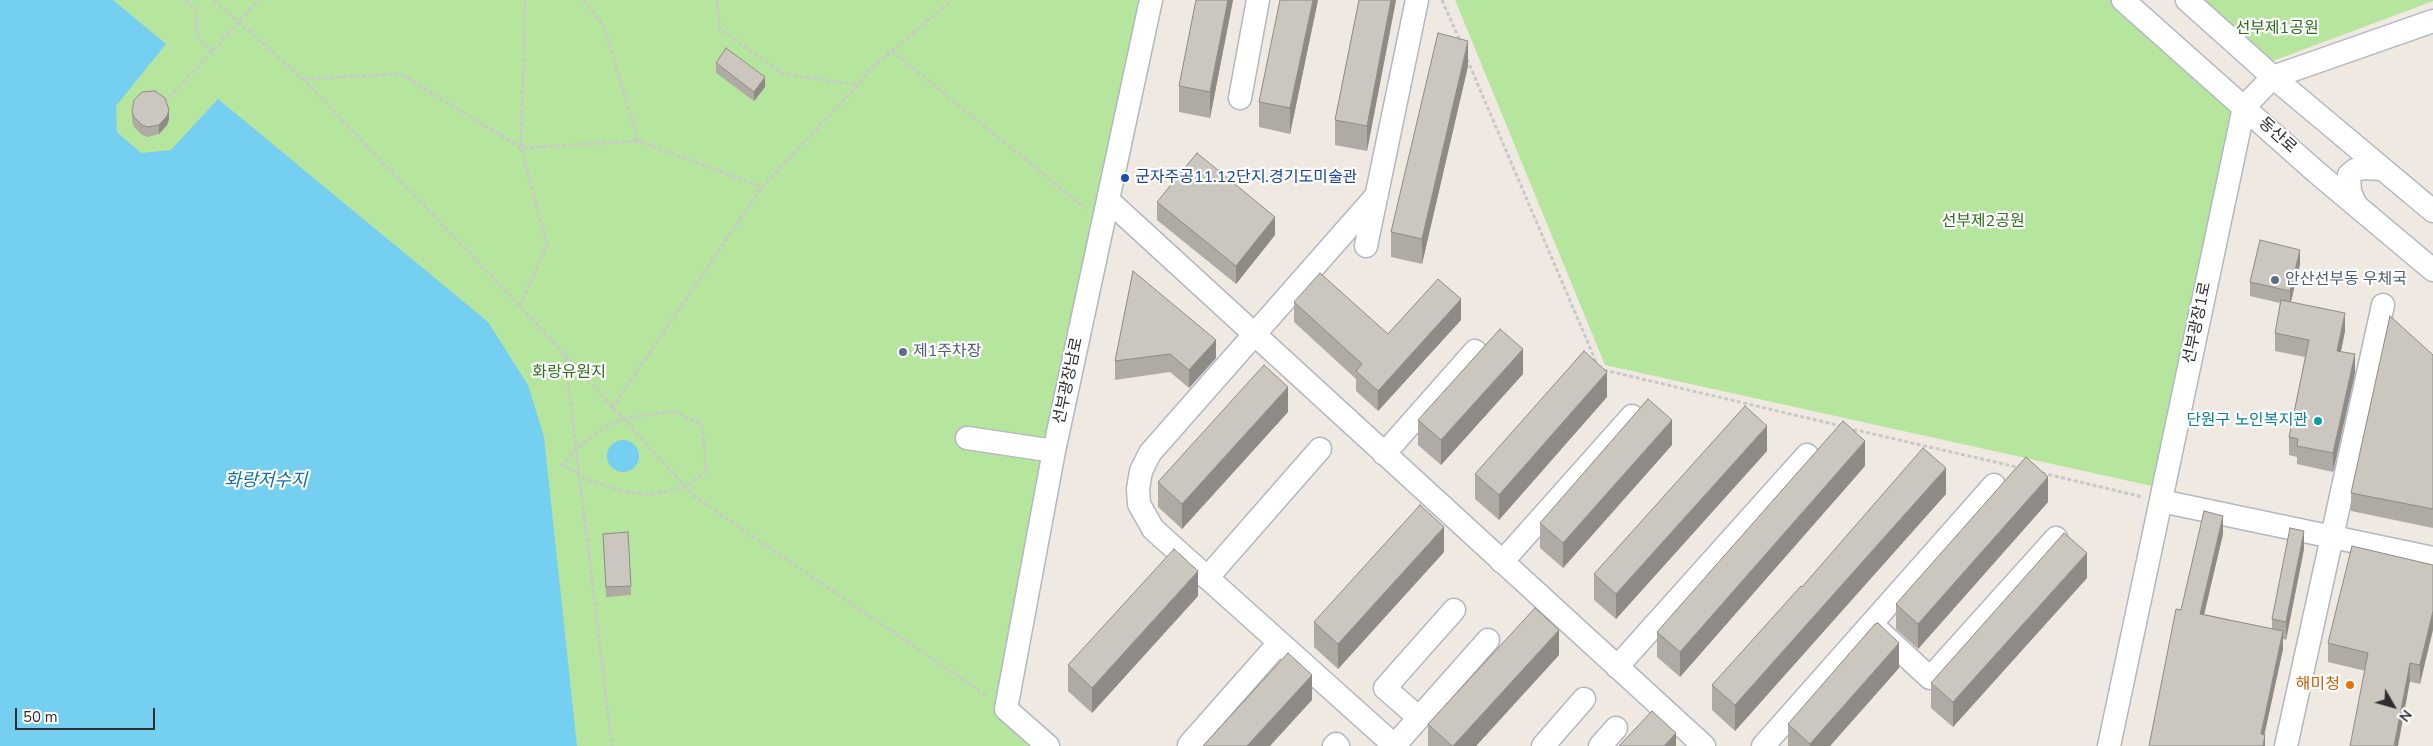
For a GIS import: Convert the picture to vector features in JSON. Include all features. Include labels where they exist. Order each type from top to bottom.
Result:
[{"type":"street","name":"선부광장남로","points":[[1006,709],[1054,451],[1151,0]]},
{"type":"street","points":[[1240,98],[1258,0]]},
{"type":"street","points":[[1366,246],[1417,0]]},
{"type":"street","name":"동산로","points":[[2123,0],[2315,171],[2433,270]]},
{"type":"street","points":[[2187,0],[2272,77],[2433,211]]},
{"type":"street","points":[[2244,107],[2272,77],[2433,21]]},
{"type":"street","name":"선부광장1로","points":[[2109,746],[2244,107]]},
{"type":"street","points":[[2355,203],[2350,192],[2349,175],[2355,170],[2363,168],[2382,169]]},
{"type":"street","points":[[1377,195],[1150,453],[1141,471],[1138,489],[1140,504],[1153,530],[1394,746],[1488,640]]},
{"type":"street","points":[[1108,200],[1704,746]]},
{"type":"street","points":[[2286,746],[2383,305]]},
{"type":"street","points":[[1384,454],[1476,351]]},
{"type":"street","points":[[1502,562],[1632,416]]},
{"type":"street","points":[[967,438],[1054,451]]},
{"type":"street","points":[[1207,578],[1320,449]]},
{"type":"street","points":[[1617,667],[1807,455]]},
{"type":"street","points":[[1763,746],[1994,485]]},
{"type":"street","points":[[2161,501],[2433,558]]},
{"type":"street","points":[[1871,624],[1930,678],[2056,538]]},
{"type":"street","points":[[1419,718],[1385,688],[1454,610]]},
{"type":"street","points":[[1189,745],[1279,643]]},
{"type":"street","points":[[1543,746],[1584,699]]},
{"type":"street","points":[[1006,709],[1048,746]]},
{"type":"street","points":[[1600,746],[1616,728]]},
{"type":"street","points":[[1334,746],[1336,744],[1338,746]]},
{"type":"path","points":[[186,0],[196,10],[197,36],[212,52]]},
{"type":"path","points":[[214,0],[302,79],[520,306],[622,419],[696,497],[1006,709]]},
{"type":"path","points":[[162,105],[260,0]]},
{"type":"path","points":[[520,306],[547,245],[521,148],[525,0]]},
{"type":"path","points":[[583,0],[604,26],[638,142]]},
{"type":"path","points":[[717,0],[720,29],[783,74],[858,85]]},
{"type":"path","points":[[612,408],[762,187],[858,85],[870,69],[952,0]]},
{"type":"path","points":[[1442,0],[1461,45]]},
{"type":"path","points":[[892,51],[1103,222]]},
{"type":"path","points":[[1465,54],[1599,369],[2025,469]]},
{"type":"path","points":[[302,79],[401,74],[521,148],[638,142],[762,187]]},
{"type":"path","points":[[565,356],[612,746]]},
{"type":"path","points":[[673,411],[702,424],[706,471],[686,487],[649,495],[622,491],[591,481],[562,465],[576,449],[602,429],[622,419],[673,411]]},
{"type":"path","points":[[2035,472],[2161,501]]},
{"type":"green space","name":"화랑유원지","points":[[0,0],[1139,0],[994,711],[1032,746],[0,746]]},
{"type":"green space","name":"선부제2공원","points":[[1455,0],[2118,0],[2238,106],[2161,488],[1605,365]]},
{"type":"green space","name":"선부제1공원","points":[[2200,0],[2433,0],[2433,1],[2270,62]]},
{"type":"water","name":"화랑저수지","points":[[0,0],[113,0],[166,44],[116,106],[117,132],[141,153],[171,150],[218,99],[488,322],[528,385],[544,437],[577,746],[0,746]]},
{"type":"water","points":[[623,440],[635,444],[639,456],[635,468],[623,472],[611,468],[607,456],[611,444]]},
{"type":"building","points":[[1196,0],[1228,0],[1210,92],[1179,86]]},
{"type":"building","points":[[1280,0],[1313,0],[1290,108],[1259,102]]},
{"type":"building","points":[[1359,0],[1391,0],[1367,126],[1335,120]]},
{"type":"building","points":[[1438,33],[1468,41],[1422,239],[1391,232]]},
{"type":"building","points":[[726,48],[765,77],[754,92],[716,63]]},
{"type":"building","points":[[155,91],[165,98],[169,110],[167,116],[159,125],[148,127],[142,125],[134,117],[132,112],[134,100],[142,92]]},
{"type":"building","points":[[1197,153],[1275,217],[1236,266],[1157,202]]},
{"type":"building","name":"안산선부동 우체국","points":[[2260,240],[2300,250],[2290,291],[2250,282]]},
{"type":"building","points":[[1133,271],[1216,340],[1189,370],[1170,354],[1115,361]]},
{"type":"building","points":[[1320,273],[1388,334],[1438,279],[1461,299],[1378,391],[1356,371],[1362,364],[1294,302]]},
{"type":"building","name":"단원구 노인복지관","points":[[2281,300],[2345,313],[2337,351],[2355,354],[2333,453],[2297,446],[2298,439],[2289,437],[2309,340],[2275,333]]},
{"type":"building","points":[[2390,316],[2433,355],[2433,509],[2351,493]]},
{"type":"building","points":[[1500,329],[1523,349],[1441,440],[1418,420]]},
{"type":"building","points":[[1584,351],[1607,372],[1499,495],[1475,474]]},
{"type":"building","points":[[1264,365],[1288,387],[1182,504],[1158,482]]},
{"type":"building","points":[[1648,399],[1672,420],[1563,543],[1540,523]]},
{"type":"building","points":[[1745,406],[1767,426],[1616,594],[1594,574]]},
{"type":"building","points":[[1843,421],[1865,441],[1680,652],[1657,632]]},
{"type":"building","points":[[1923,448],[1946,468],[1735,705],[1712,685],[1802,587]]},
{"type":"building","points":[[2026,457],[2048,477],[1918,624],[1896,604]]},
{"type":"building","points":[[1420,505],[1444,527],[1338,644],[1314,622]]},
{"type":"building","points":[[2204,511],[2223,516],[2200,614],[2283,631],[2261,734],[2265,735],[2263,746],[2149,746],[2176,609],[2181,610]]},
{"type":"building","points":[[2290,528],[2304,531],[2286,622],[2272,619]]},
{"type":"building","points":[[628,532],[631,586],[606,587],[603,534]]},
{"type":"building","points":[[2064,533],[2087,553],[1953,702],[1931,683]]},
{"type":"building","points":[[2352,546],[2433,565],[2433,611],[2420,665],[2410,663],[2394,746],[2350,746],[2368,653],[2328,643]]},
{"type":"building","points":[[1174,549],[1198,571],[1092,688],[1068,665]]},
{"type":"building","points":[[1535,608],[1559,630],[1452,746],[1428,724]]},
{"type":"building","points":[[1878,623],[1899,643],[1810,744],[1788,724],[1875,624]]},
{"type":"building","points":[[1288,653],[1312,675],[1247,746],[1203,746]]},
{"type":"building","points":[[1652,711],[1676,733],[1664,746],[1619,746]]},
{"type":"place","name":"군자주공11.12단지.경기도미술관","points":[[1125,178]]},
{"type":"place","name":"안산선부동 우체국","points":[[2275,280]]},
{"type":"place","name":"제1주차장","points":[[903,352]]},
{"type":"place","name":"단원구 노인복지관","points":[[2318,421]]},
{"type":"place","name":"해미청","points":[[2350,685]]}]
